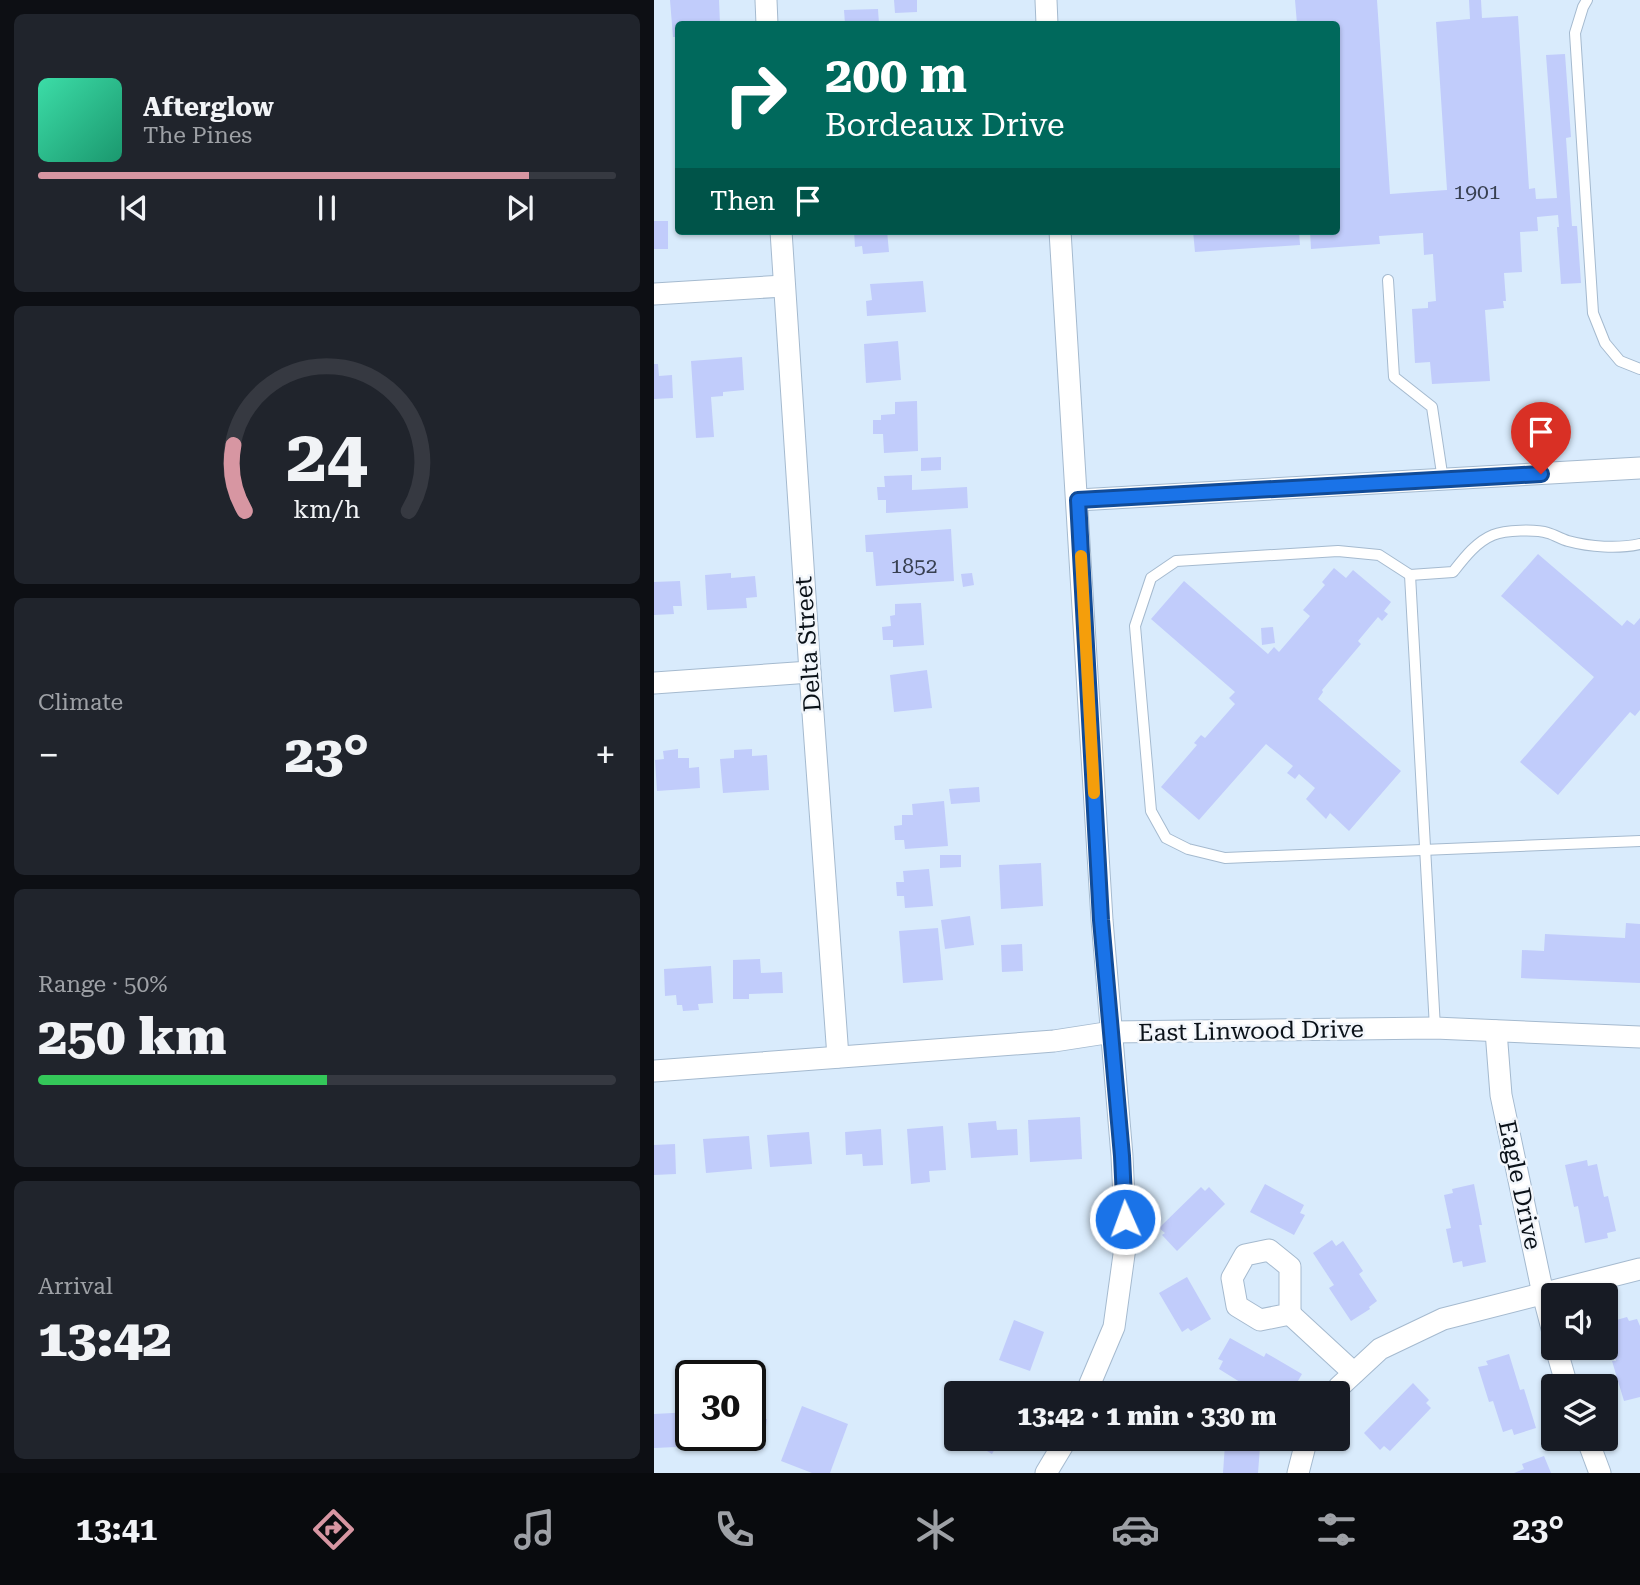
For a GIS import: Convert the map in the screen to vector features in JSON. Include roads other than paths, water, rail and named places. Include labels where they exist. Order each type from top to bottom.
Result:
[{"type":"street","points":[[765,0],[767,21]]},
{"type":"street","points":[[1046,0],[1047,21]]},
{"type":"street","name":"Delta Street","points":[[781,235],[838,1057]]},
{"type":"street","points":[[1060,235],[1101,920],[1122,1156],[1126,1240],[1114,1327],[1091,1381]]},
{"type":"street","points":[[654,294],[784,286]]},
{"type":"street","points":[[1078,500],[1639,468]]},
{"type":"street","points":[[654,683],[810,672]]},
{"type":"street","name":"East Linwood Drive","points":[[654,1071],[1054,1041],[1112,1032],[1435,1028],[1639,1037]]},
{"type":"street","name":"Eagle Drive","points":[[1496,1031],[1501,1096],[1541,1285]]},
{"type":"street","points":[[1585,1283],[1639,1269]]},
{"type":"street","points":[[1345,1381],[1380,1349],[1443,1319],[1541,1294]]},
{"type":"street","points":[[1290,1314],[1354,1373]]},
{"type":"street","points":[[1046,1473],[1059,1451]]},
{"type":"street","points":[[1298,1473],[1304,1451]]},
{"type":"street","points":[[1592,1451],[1600,1473]]},
{"type":"lane","points":[[1587,0],[1576,33],[1593,313],[1605,342],[1619,361],[1639,369]]},
{"type":"lane","points":[[1388,280],[1394,377],[1432,407],[1443,480]]},
{"type":"lane","points":[[1639,544],[1596,546],[1568,541],[1545,532],[1515,531],[1494,535],[1469,552],[1453,572],[1410,575],[1379,555],[1338,551],[1176,561],[1152,578],[1135,626],[1151,811],[1166,838],[1188,849],[1225,858],[1639,841]]},
{"type":"lane","points":[[1410,575],[1435,1028]]}]
